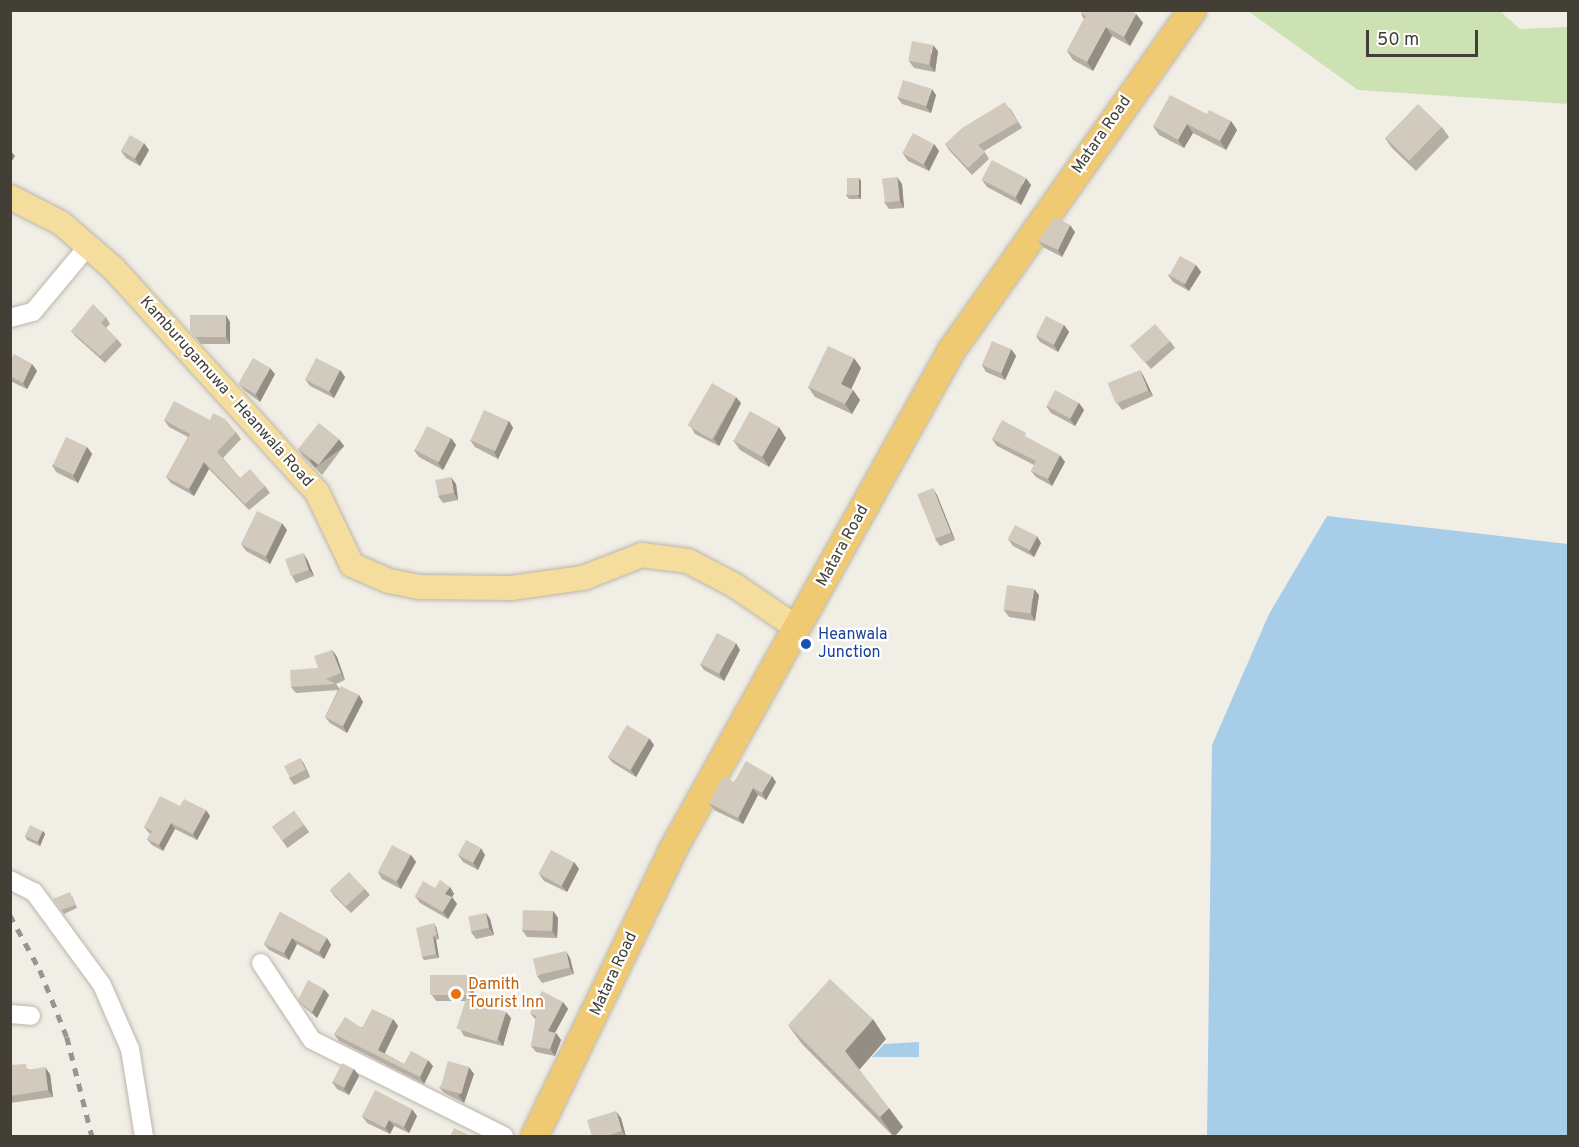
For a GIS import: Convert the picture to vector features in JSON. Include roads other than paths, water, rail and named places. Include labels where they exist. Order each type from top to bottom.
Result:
[{"type":"highway","name":"Matara Road","points":[[534,1137],[543,1125],[673,848],[951,350],[1192,10]]},
{"type":"main road","name":"Kamburugamuwa - Heanwala Road","points":[[10,197],[61,223],[113,268],[317,492],[352,565],[389,581],[419,587],[511,588],[583,578],[642,555],[688,561],[734,585],[797,628]]},
{"type":"street","points":[[10,318],[33,312],[88,246]]},
{"type":"street","points":[[10,880],[34,892],[102,985],[130,1049],[144,1137]]},
{"type":"street","points":[[261,963],[312,1040],[504,1137]]},
{"type":"street","points":[[10,1014],[31,1016]]},
{"type":"water","points":[[1327,516],[1568,544],[1568,1136],[1207,1136],[1212,745],[1269,614]]},
{"type":"water","points":[[919,1042],[919,1057],[872,1057],[884,1044]]},
{"type":"railway","points":[[10,915],[40,970],[67,1037],[92,1136]]},
{"type":"place","name":"Heanwala Junction","points":[[806,644]]},
{"type":"place","name":"Damith Tourist Inn","points":[[456,994]]}]
